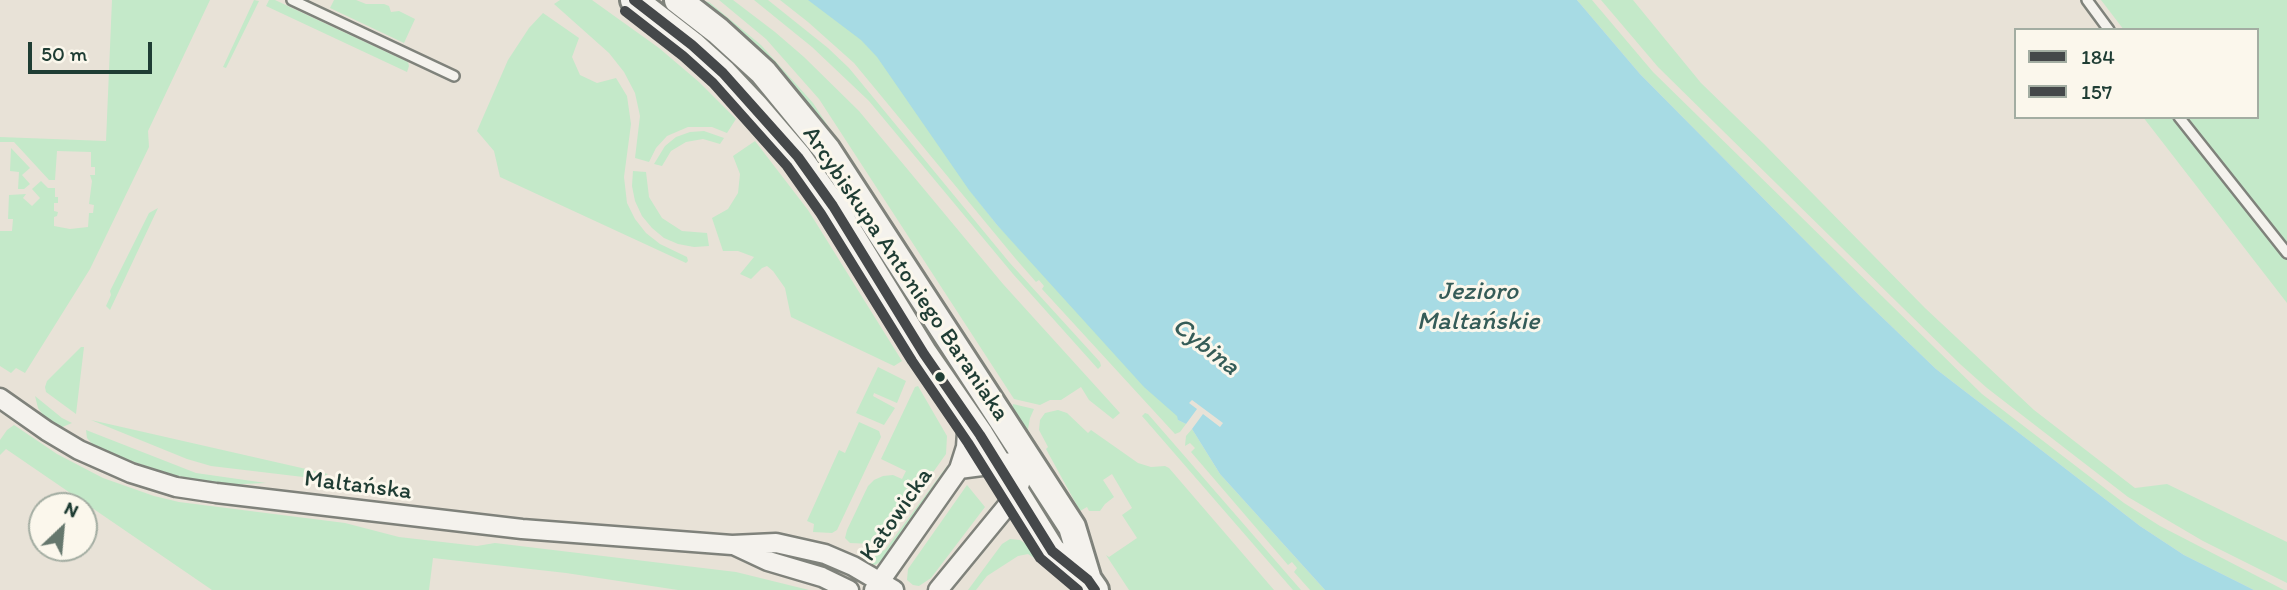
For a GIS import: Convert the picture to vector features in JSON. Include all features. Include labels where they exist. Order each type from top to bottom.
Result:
[{"type":"street","name":"Arcybiskupa Antoniego Baraniaka","points":[[634,0],[692,45],[723,74],[789,146],[825,195],[1052,551],[1092,585]]},
{"type":"street","name":"Arcybiskupa Antoniego Baraniaka","points":[[678,0],[718,31],[777,87],[848,182],[1072,527],[1092,585]]},
{"type":"street","name":"Maltańska","points":[[0,398],[79,450],[131,473],[176,486],[216,494],[500,527],[732,545],[776,543],[825,554],[883,587]]},
{"type":"street","name":"Katowicka","points":[[883,587],[959,469],[967,447],[968,417]]},
{"type":"street","name":"Katowicka","points":[[959,469],[1028,460]]},
{"type":"street","points":[[938,590],[1016,495],[1028,460]]},
{"type":"street","name":"Maltańska","points":[[732,545],[768,561],[822,577],[849,590]]},
{"type":"lane","points":[[292,0],[454,76]]},
{"type":"lane","points":[[2087,0],[2108,28]]},
{"type":"lane","points":[[2181,119],[2287,253]]},
{"type":"green space","points":[[112,0],[210,0],[148,131],[149,147],[90,269],[25,373],[16,368],[11,373],[0,366],[0,231],[12,231],[13,219],[8,219],[9,195],[26,194],[23,198],[32,206],[40,198],[32,189],[41,181],[48,188],[55,188],[55,197],[58,197],[58,203],[54,203],[54,211],[58,212],[54,217],[54,226],[70,229],[88,227],[89,213],[93,213],[94,205],[89,204],[92,181],[90,175],[95,175],[95,167],[91,167],[91,152],[57,151],[55,180],[49,180],[14,142],[0,142],[0,137],[106,141]]},
{"type":"green space","points":[[254,0],[259,1],[226,68],[223,67]]},
{"type":"green space","points":[[269,0],[275,0],[408,62],[407,72],[266,6]]},
{"type":"green space","points":[[334,0],[384,4],[389,6],[391,12],[399,11],[415,19],[404,43],[330,8]]},
{"type":"green space","points":[[560,0],[592,0],[659,48],[699,82],[736,119],[727,133],[712,127],[688,127],[667,136],[656,148],[649,162],[635,158],[640,116],[635,93],[624,72],[609,53],[554,4]]},
{"type":"green space","points":[[697,0],[709,2],[761,45],[813,103],[954,319],[932,295],[809,106],[757,48]]},
{"type":"green space","points":[[719,0],[733,0],[775,32],[859,111],[1003,284],[1120,413],[1113,419],[1089,400],[1081,387],[1061,400],[1050,400],[1040,405],[1014,399],[819,99],[766,39]]},
{"type":"green space","points":[[754,0],[768,0],[849,68],[1009,262],[1100,362],[1098,369],[1013,274],[869,101],[812,47]]},
{"type":"green space","points":[[780,0],[824,0],[878,57],[971,184],[970,190],[997,225],[1178,408],[1178,420],[1186,424],[1180,432],[1175,434],[1042,289],[1044,286],[1039,280],[1036,282],[1015,258],[854,63]]},
{"type":"green space","points":[[1577,0],[1592,0],[1653,72],[1982,394],[2124,503],[2160,526],[2284,590],[2254,590],[2184,555],[2140,526],[1936,369],[1640,74]]},
{"type":"green space","points":[[1601,0],[1633,0],[1701,83],[1925,308],[2034,410],[2135,488],[2167,484],[2287,542],[2287,583],[2203,541],[2128,497],[1987,388],[1658,67]]},
{"type":"green space","points":[[2101,0],[2287,0],[2287,303],[2145,119],[2259,119],[2259,28],[2122,28]]},
{"type":"green space","points":[[543,13],[579,38],[572,57],[580,75],[597,83],[616,78],[627,96],[631,124],[624,177],[627,203],[646,233],[660,244],[687,257],[686,263],[500,177],[494,151],[477,131],[508,60],[529,28]]},
{"type":"green space","points":[[704,131],[724,138],[720,144],[703,139],[686,142],[671,151],[662,166],[654,164],[665,146],[676,137]]},
{"type":"green space","points":[[755,141],[808,210],[902,361],[894,366],[791,317],[785,288],[773,271],[767,266],[751,279],[740,274],[754,257],[738,251],[723,251],[712,218],[728,209],[738,193],[740,174],[733,156]]},
{"type":"green space","points":[[11,148],[30,168],[22,175],[30,184],[24,189],[18,189],[19,172],[10,171]]},
{"type":"green space","points":[[633,171],[646,172],[649,197],[662,218],[682,231],[707,233],[709,246],[678,244],[664,238],[652,228],[635,201]]},
{"type":"green space","points":[[158,208],[110,310],[106,306],[110,291],[149,213]]},
{"type":"green space","points":[[84,347],[76,414],[46,392],[45,387],[47,381]]},
{"type":"green space","points":[[878,367],[906,381],[897,403],[874,393],[873,396],[895,408],[884,425],[856,413]]},
{"type":"green space","points":[[918,386],[947,436],[946,454],[887,537],[872,544],[850,543],[845,538],[847,530],[868,486],[883,476],[893,475],[902,479],[906,471],[881,459],[915,387]]},
{"type":"green space","points":[[35,396],[72,423],[60,428],[46,419],[38,408]]},
{"type":"green space","points":[[1013,404],[1034,409],[1028,429],[1034,443],[1012,409]]},
{"type":"green space","points":[[1058,410],[1067,413],[1088,433],[1091,430],[1138,463],[1169,468],[1274,590],[1129,590],[1106,555],[1109,557],[1137,538],[1122,515],[1132,508],[1112,474],[1103,480],[1114,497],[1100,511],[1089,511],[1087,507],[1080,511],[1046,449],[1048,447],[1039,430],[1040,420],[1045,413]]},
{"type":"green space","points":[[1145,413],[1301,590],[1293,590],[1142,416]]},
{"type":"green space","points":[[91,420],[328,474],[320,479],[211,466]]},
{"type":"green space","points":[[859,422],[879,431],[881,437],[837,530],[832,533],[813,532],[814,524],[807,521],[839,450],[845,453]]},
{"type":"green space","points":[[14,425],[57,454],[103,478],[179,502],[345,523],[399,537],[477,546],[495,543],[736,572],[809,590],[678,590],[566,573],[433,558],[429,590],[212,590],[98,512],[98,492],[69,492],[6,449],[0,455],[0,440]]},
{"type":"green space","points":[[1192,429],[1220,474],[1325,590],[1310,590],[1294,572],[1297,568],[1292,562],[1288,565],[1191,452],[1195,448],[1190,443],[1185,446],[1186,436]]},
{"type":"green space","points":[[86,430],[196,473],[266,483],[221,485],[169,474],[93,445],[87,438]]},
{"type":"green space","points":[[947,466],[951,467],[887,558],[875,565],[861,562],[866,556],[885,550]]},
{"type":"green space","points":[[967,485],[985,507],[931,578],[919,586],[913,585],[907,580],[908,569]]},
{"type":"green space","points":[[1010,539],[1026,544],[1037,560],[1028,554],[1018,556],[987,576],[976,590],[968,590],[1002,544]]},
{"type":"water","name":"Jezioro Maltańskie","points":[[808,0],[1577,0],[1640,74],[1936,369],[2140,526],[2184,555],[2254,590],[1325,590],[1220,474],[1192,429],[1203,414],[1220,427],[1223,423],[1192,400],[1189,403],[1197,409],[1186,424],[1178,420],[1177,416],[1144,387],[997,225],[969,190],[877,57],[861,40]]},
{"type":"transit line","name":"184","points":[[634,0],[723,73],[798,157],[833,206],[924,354],[980,435],[1052,551],[1088,580],[1095,590]]},
{"type":"transit line","name":"157","points":[[625,11],[713,83],[787,166],[821,214],[912,361],[968,443],[1040,558],[1078,590]]},
{"type":"water label","name":"Cybina","points":[[1205,347]]}]
